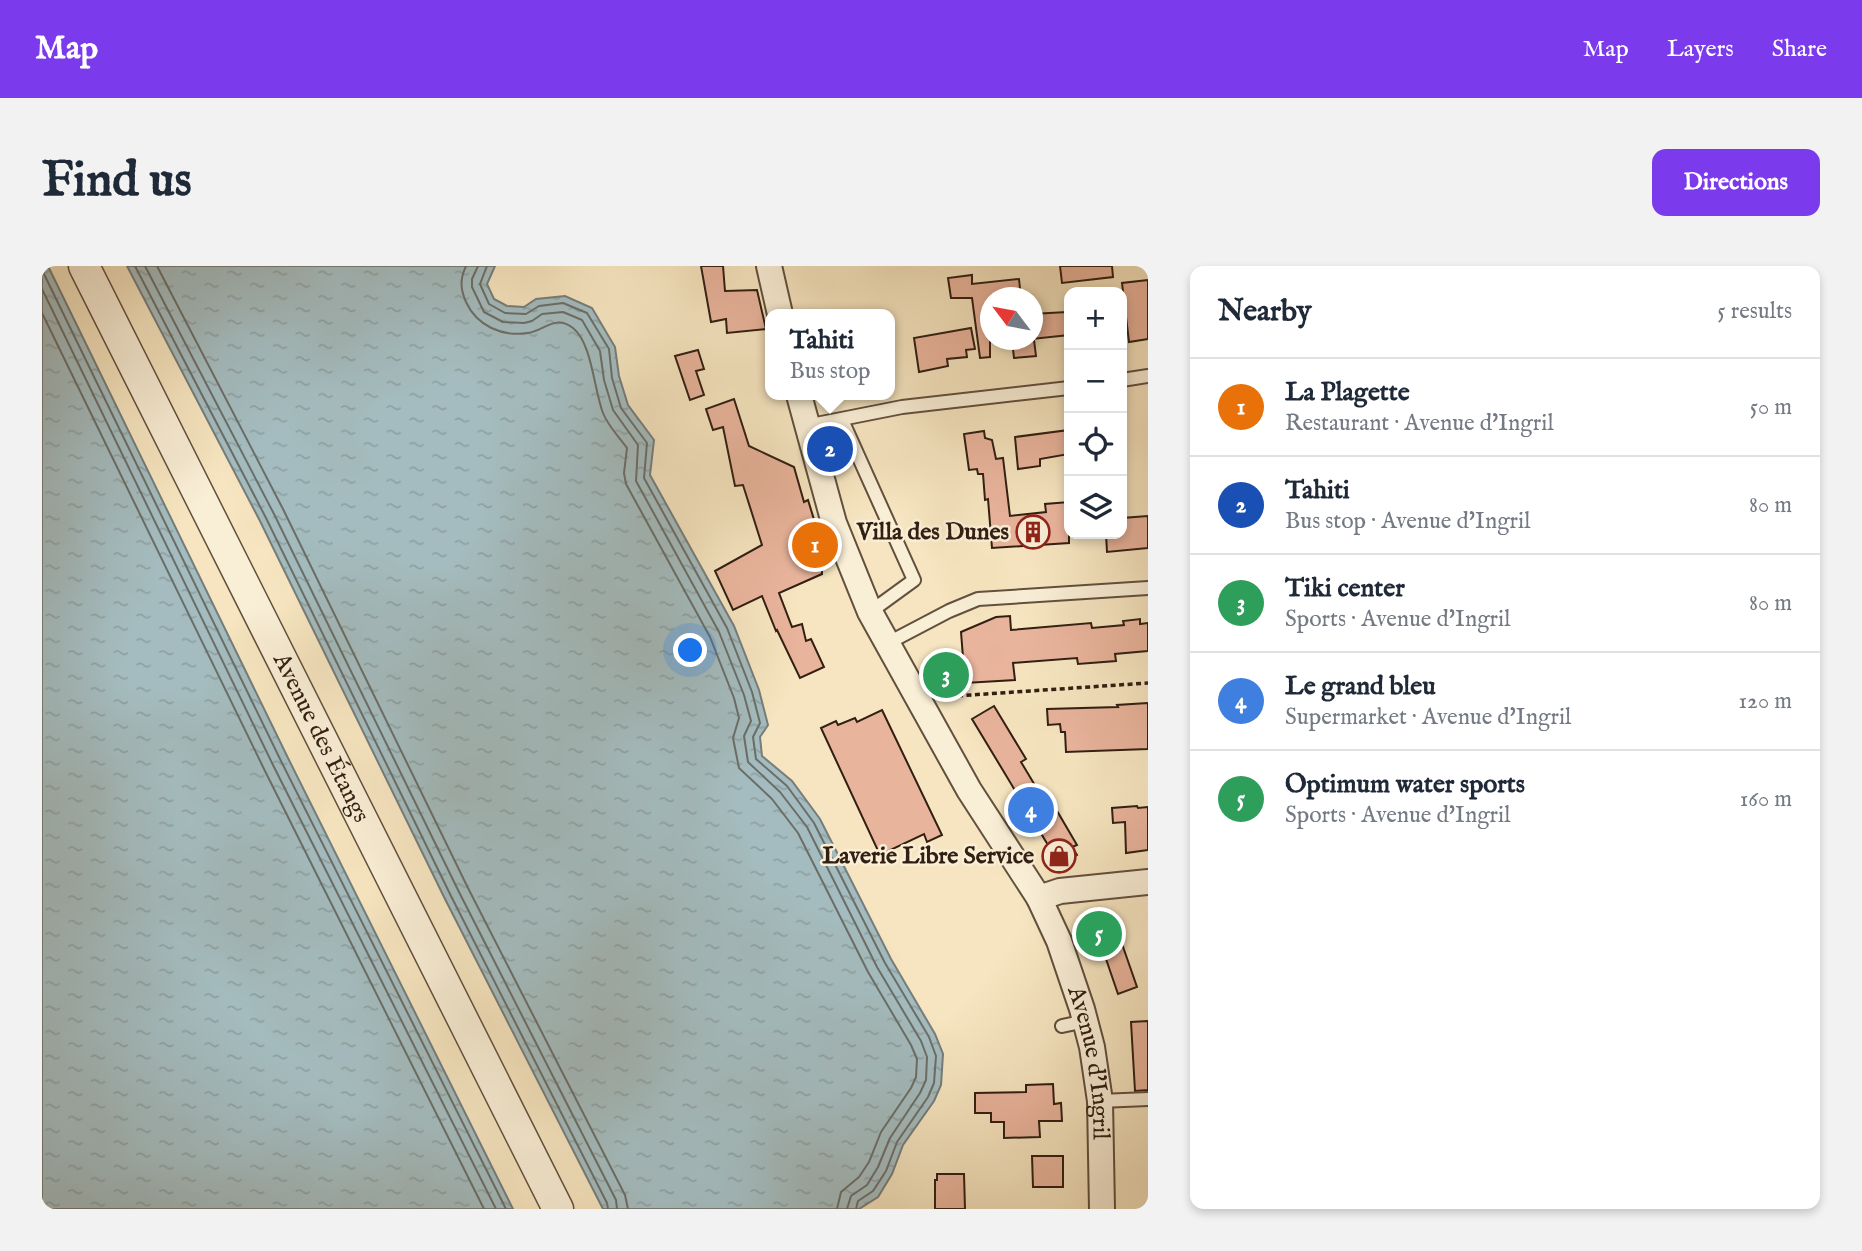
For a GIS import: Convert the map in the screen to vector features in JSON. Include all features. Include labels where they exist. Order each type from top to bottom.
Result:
[{"type":"street","name":"Avenue des Étangs","points":[[84,266],[558,1209]]},
{"type":"street","points":[[769,266],[779,309]]},
{"type":"street","name":"Avenue d'Ingril","points":[[800,400],[834,523],[870,612],[969,790],[1038,898],[1059,940],[1074,1024],[1092,1047],[1100,1101],[1101,1209]]},
{"type":"street","points":[[1038,898],[1060,891],[1148,882]]},
{"type":"lane","points":[[1127,379],[1148,376]]},
{"type":"lane","points":[[806,426],[902,407],[1064,389]]},
{"type":"lane","points":[[842,420],[914,580],[870,612]]},
{"type":"lane","points":[[888,643],[950,611],[978,600],[1148,588]]},
{"type":"lane","points":[[1100,1101],[1148,1098]]},
{"type":"path","points":[[918,700],[964,694],[1148,683]]},
{"type":"water","points":[[42,266],[48,266],[288,758],[513,1209],[42,1209]]},
{"type":"water","points":[[127,266],[495,266],[487,284],[494,299],[507,306],[524,307],[536,299],[565,296],[592,308],[615,347],[619,376],[628,405],[654,440],[650,475],[734,626],[759,690],[768,725],[760,737],[762,756],[792,781],[820,819],[891,959],[935,1034],[943,1054],[941,1085],[934,1101],[903,1145],[892,1174],[878,1197],[859,1209],[603,1209],[445,899],[260,521]]},
{"type":"building","points":[[701,266],[723,266],[725,291],[757,290],[765,329],[727,333],[726,319],[711,322]]},
{"type":"building","points":[[1060,266],[1112,266],[1113,277],[1062,283]]},
{"type":"building","points":[[972,275],[972,284],[1019,279],[1020,287],[980,287],[980,350],[990,350],[990,357],[980,358],[972,298],[951,298],[948,278]]},
{"type":"building","points":[[1148,280],[1148,339],[1129,342],[1127,287],[1122,287],[1122,283]]},
{"type":"building","points":[[1064,312],[1064,336],[1043,338],[1043,313]]},
{"type":"building","points":[[971,328],[975,349],[966,350],[967,357],[947,359],[948,366],[919,372],[914,338]]},
{"type":"building","points":[[698,350],[704,369],[696,371],[704,395],[690,400],[675,356]]},
{"type":"building","points":[[1013,350],[1035,350],[1036,356],[1014,358]]},
{"type":"building","points":[[734,399],[749,446],[794,467],[804,502],[808,500],[820,539],[822,574],[779,593],[792,627],[802,624],[806,641],[811,639],[824,667],[800,678],[762,596],[733,610],[715,571],[762,545],[743,485],[735,486],[723,427],[713,430],[706,409]]},
{"type":"building","points":[[984,431],[985,438],[992,440],[996,459],[1003,458],[1010,516],[1046,512],[1045,504],[1064,502],[1064,539],[1069,539],[1069,543],[992,548],[983,474],[978,474],[977,469],[969,470],[964,434]]},
{"type":"building","points":[[1064,431],[1064,455],[1040,459],[1040,466],[1018,469],[1015,437]]},
{"type":"building","points":[[1148,516],[1148,548],[1107,552],[1106,539],[1127,539],[1127,518]]},
{"type":"building","points":[[1010,616],[1011,630],[1091,623],[1092,628],[1124,625],[1123,621],[1140,619],[1140,624],[1148,623],[1148,651],[1115,654],[1116,661],[1078,664],[1077,658],[1013,663],[1015,680],[965,683],[961,632],[996,617]]},
{"type":"building","points":[[1148,703],[1148,749],[1066,752],[1065,732],[1061,732],[1060,724],[1048,725],[1047,709],[1118,707],[1117,705]]},
{"type":"building","points":[[994,706],[1026,759],[1021,762],[1045,802],[1050,799],[1077,845],[1072,847],[1077,855],[1060,865],[972,719]]},
{"type":"building","points":[[882,710],[942,835],[927,842],[924,834],[880,855],[821,728],[836,721],[838,725],[855,718],[857,722]]},
{"type":"building","points":[[1148,807],[1148,850],[1126,853],[1125,822],[1113,823],[1112,808]]},
{"type":"building","points":[[1114,921],[1137,987],[1118,994],[1095,927]]},
{"type":"building","points":[[1148,1021],[1148,1090],[1135,1091],[1131,1022]]},
{"type":"building","points":[[1053,1084],[1054,1104],[1061,1103],[1062,1121],[1039,1121],[1040,1137],[1004,1138],[1004,1122],[991,1122],[991,1113],[975,1113],[975,1093],[1026,1092],[1026,1085]]},
{"type":"building","points":[[1032,1156],[1063,1156],[1063,1187],[1033,1187]]},
{"type":"building","points":[[937,1174],[964,1174],[965,1209],[935,1209]]},
{"type":"place","name":"Tahiti","points":[[830,449]]},
{"type":"place","name":"Villa des Dunes","points":[[1033,532]]},
{"type":"place","name":"La Plagette","points":[[815,545]]},
{"type":"place","name":"Tiki center","points":[[946,675]]},
{"type":"place","name":"Le grand bleu","points":[[1031,810]]},
{"type":"place","name":"Laverie Libre Service","points":[[1059,856]]},
{"type":"place","name":"Optimum water sports","points":[[1099,934]]}]
